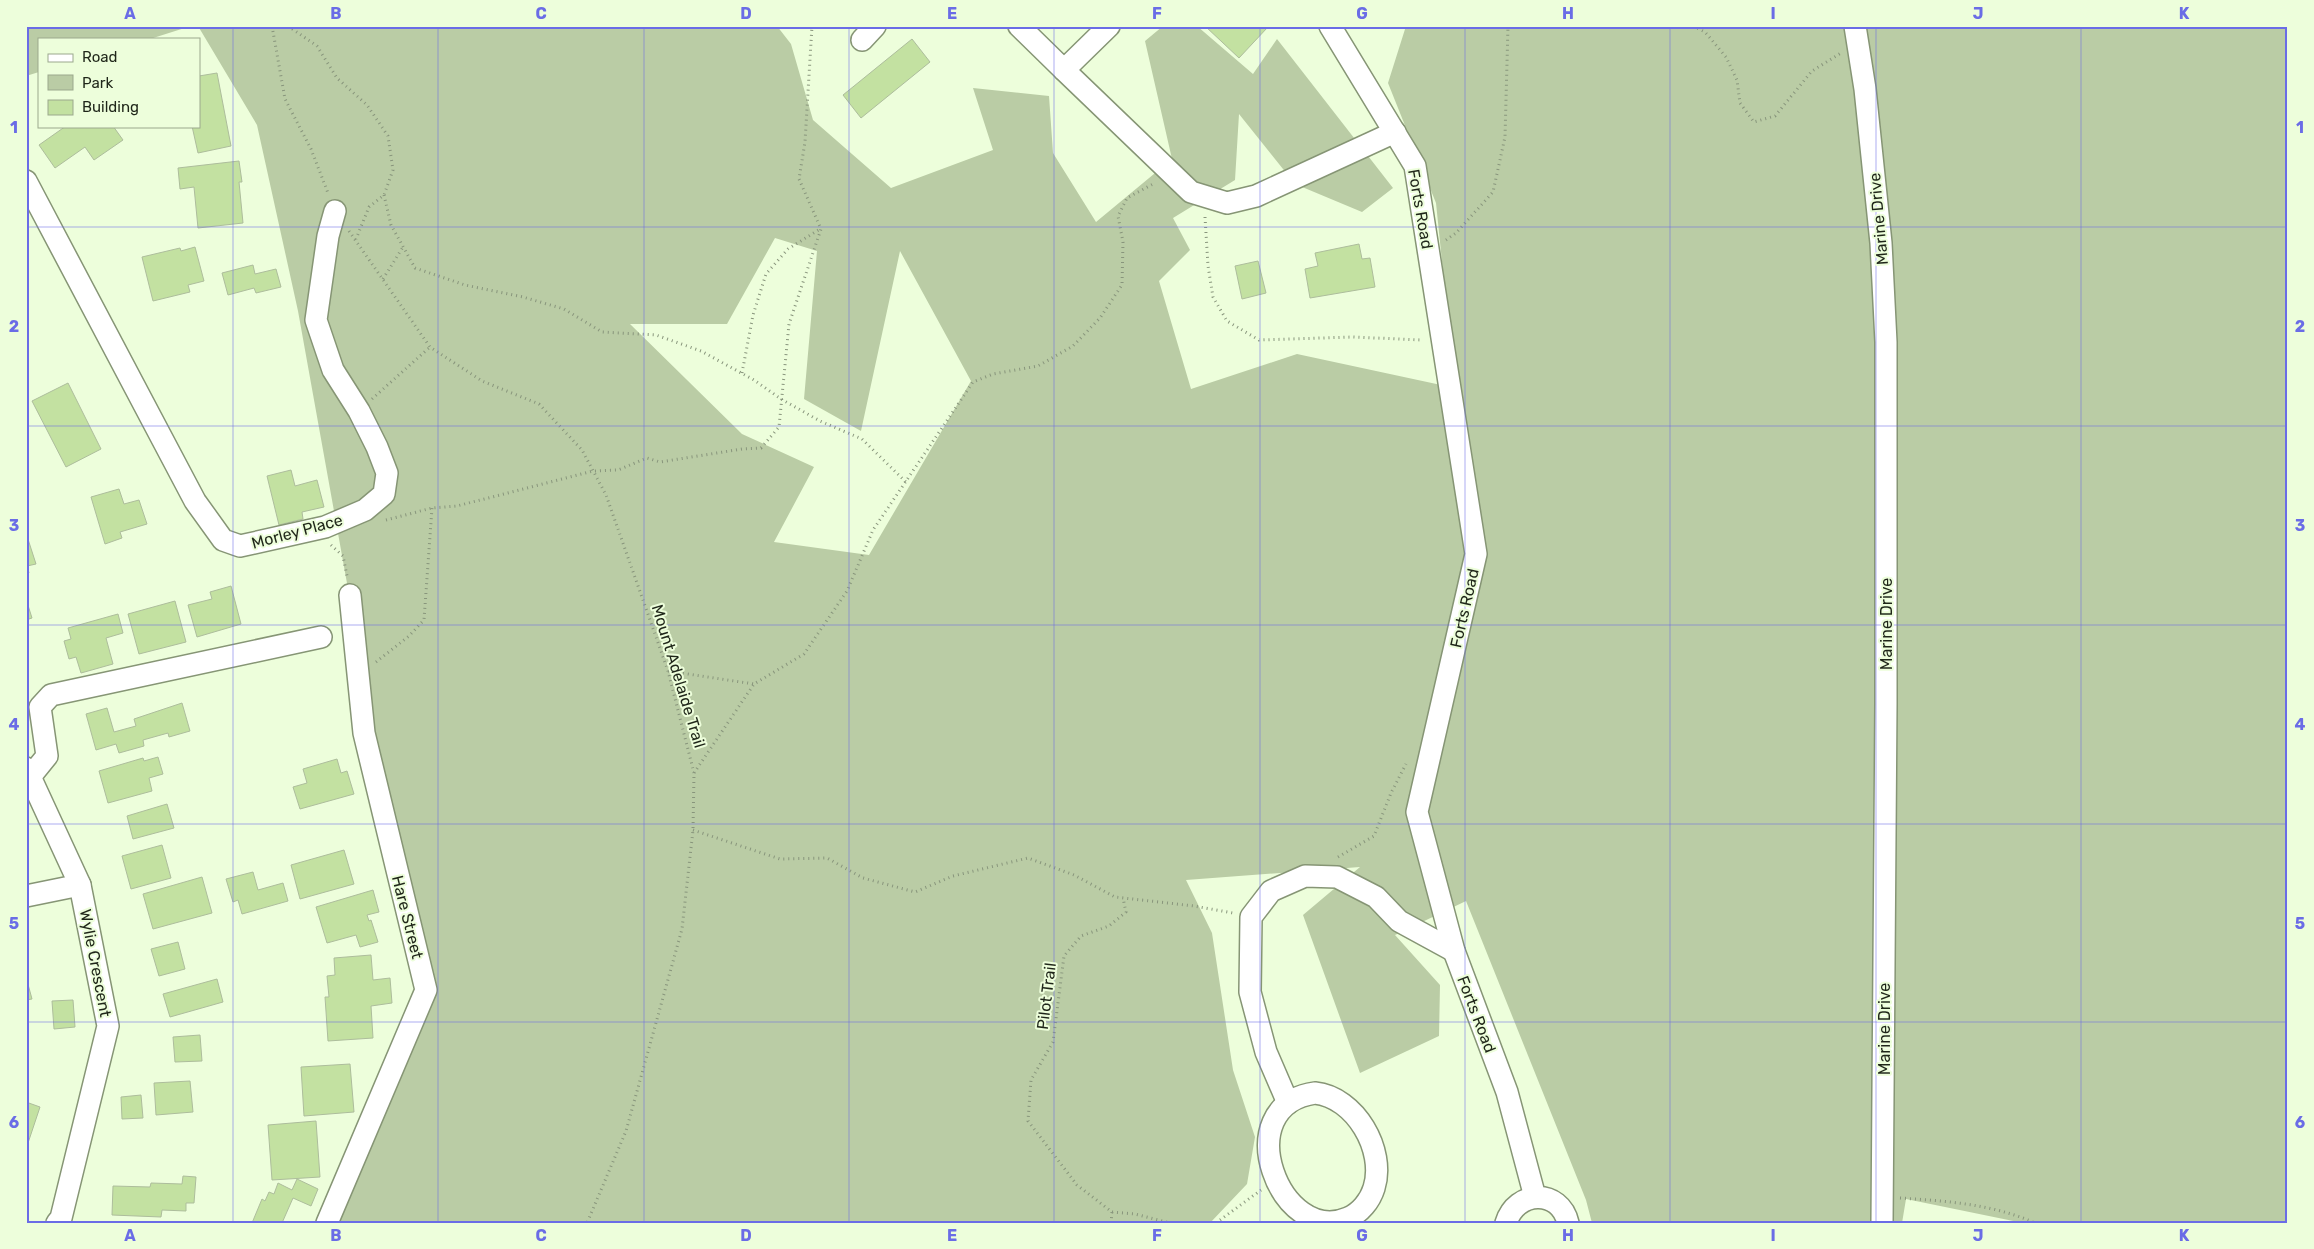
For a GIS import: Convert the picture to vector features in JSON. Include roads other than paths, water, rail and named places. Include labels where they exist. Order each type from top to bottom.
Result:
[{"type":"street","points":[[1019,26],[1191,192],[1226,203],[1256,196],[1395,132]]},
{"type":"street","points":[[1064,70],[1109,26]]},
{"type":"street","name":"Forts Road","points":[[1330,26],[1415,166],[1476,554],[1417,812],[1454,951],[1506,1092],[1535,1197]]},
{"type":"street","name":"Marine Drive","points":[[1856,34],[1865,89],[1881,243],[1886,342],[1886,704],[1882,1223]]},
{"type":"street","name":"Morley Place","points":[[26,181],[195,501],[223,540],[240,546],[314,530],[366,510],[384,494],[387,473],[359,411],[333,370],[316,320],[328,236],[335,211]]},
{"type":"street","name":"Hare Street","points":[[327,1223],[426,990],[364,733],[350,595]]},
{"type":"street","points":[[28,772],[47,756],[40,707],[51,695],[322,637]]},
{"type":"street","name":"Wylie Crescent","points":[[28,772],[80,885],[108,1026],[61,1218],[57,1223]]},
{"type":"street","points":[[1288,1103],[1266,1052],[1250,992],[1251,917],[1271,891],[1305,876],[1337,877],[1376,897],[1399,922],[1454,951]]},
{"type":"street","points":[[26,896],[80,885]]},
{"type":"street","points":[[1326,1094],[1336,1099],[1354,1114],[1365,1129],[1372,1144],[1376,1162],[1375,1187],[1370,1198],[1353,1216],[1341,1221],[1326,1223],[1314,1220],[1302,1214],[1291,1202],[1276,1179],[1272,1169],[1269,1139],[1271,1126],[1276,1115],[1288,1103],[1301,1095],[1326,1094]]},
{"type":"street","points":[[1506,1223],[1509,1213],[1520,1202],[1535,1197],[1548,1199],[1558,1205],[1566,1216],[1568,1223]]}]
